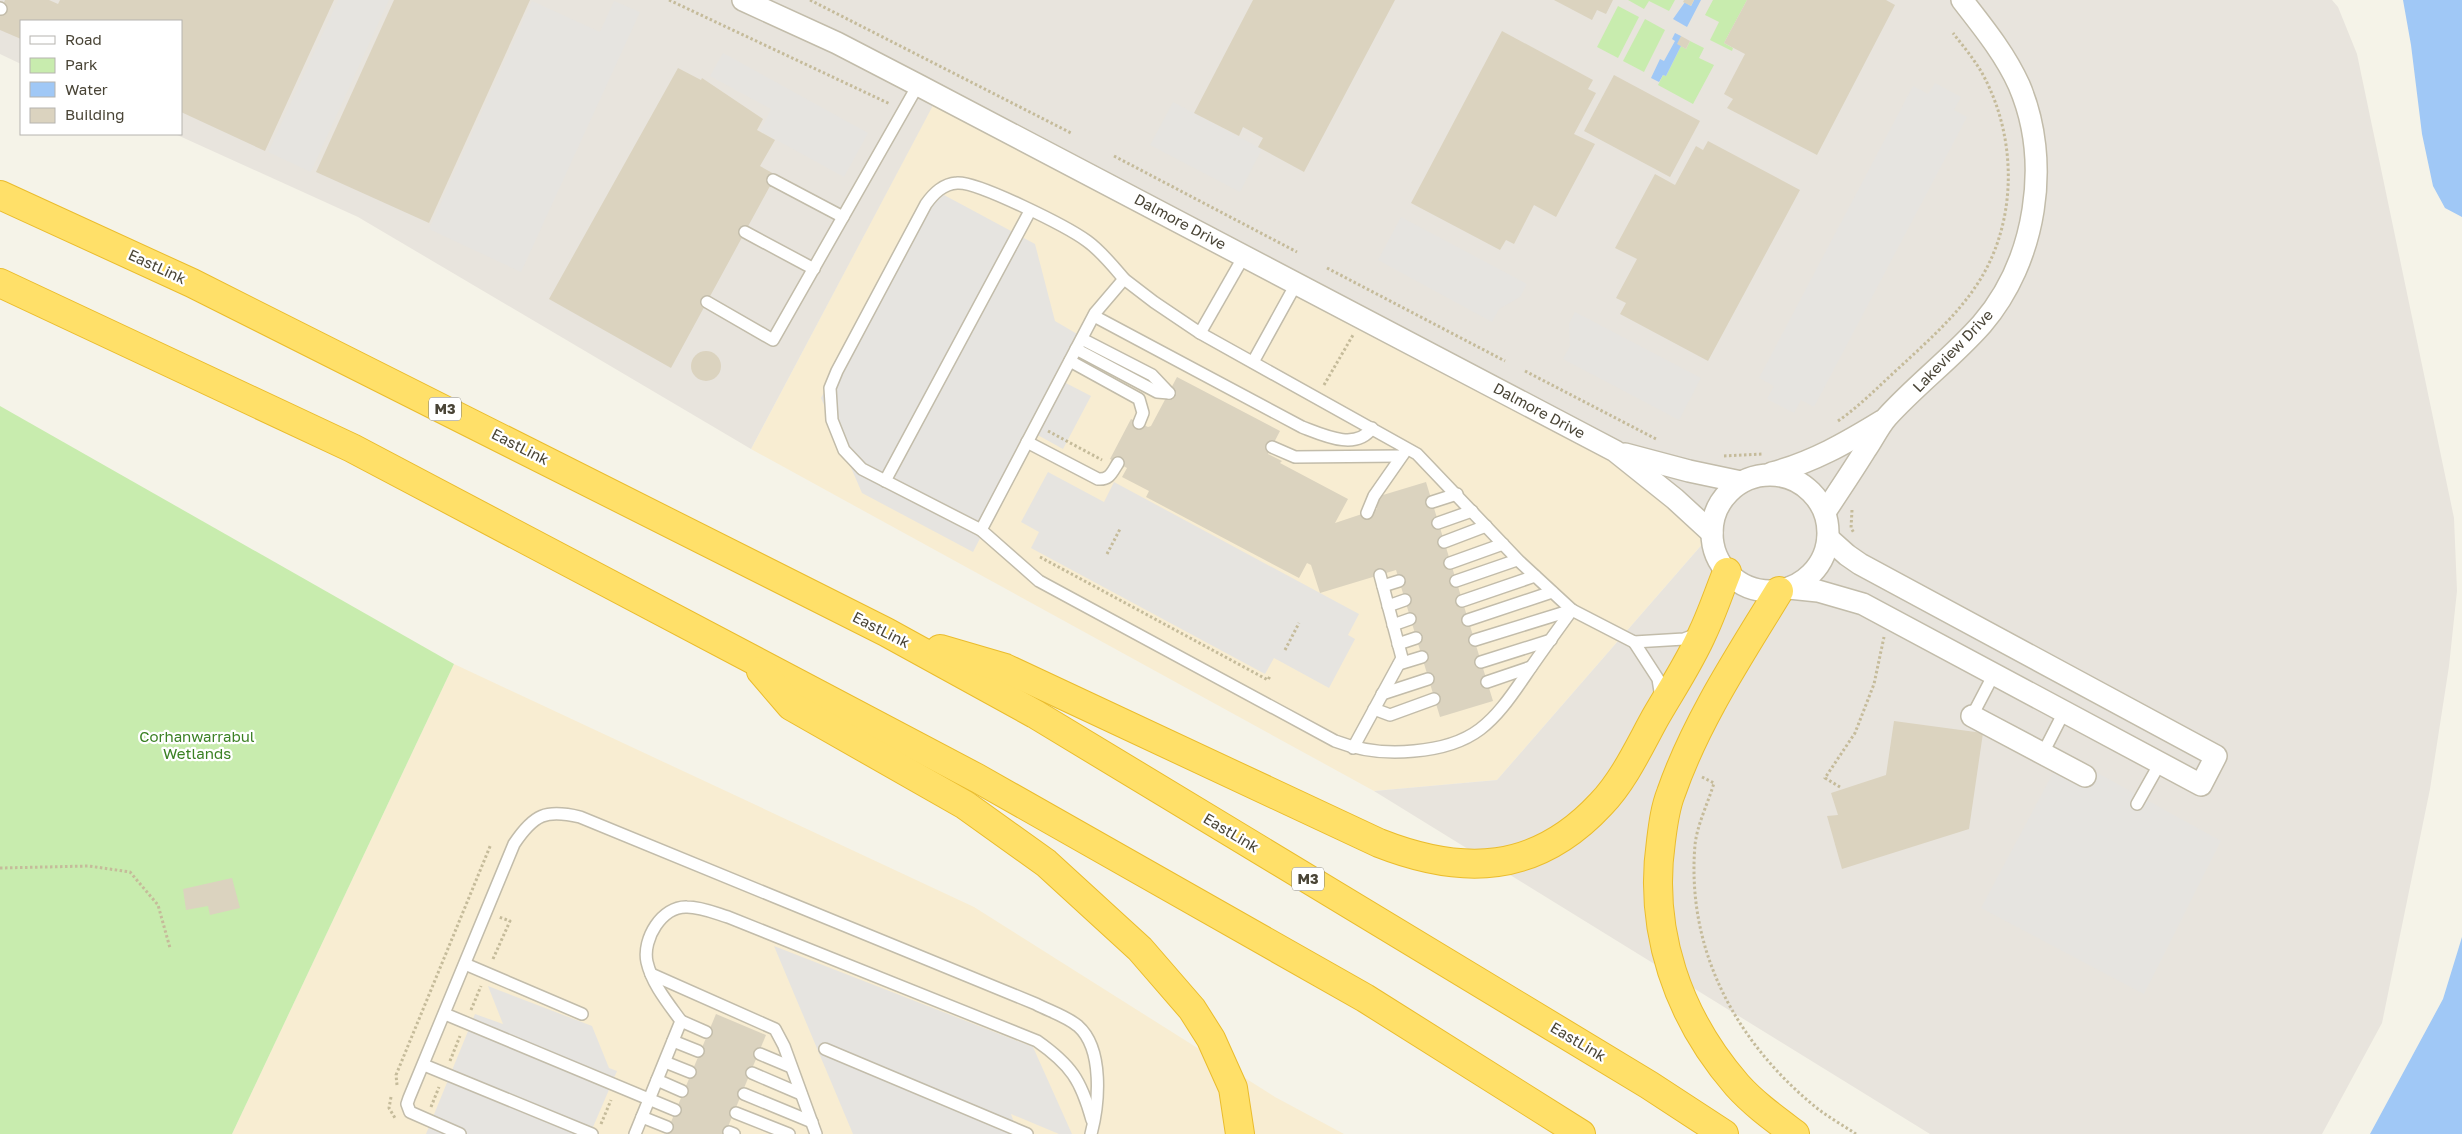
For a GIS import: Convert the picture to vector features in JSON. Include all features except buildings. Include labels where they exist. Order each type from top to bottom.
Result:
[{"type":"highway","name":"EastLink","points":[[0,195],[200,287],[886,632],[1044,719],[1649,1086],[1724,1134]]},
{"type":"highway","points":[[0,283],[352,448],[977,778],[1366,998],[1581,1134]]},
{"type":"highway","points":[[886,632],[1005,668],[1379,843],[1424,859],[1463,864],[1510,861],[1528,854],[1569,832],[1602,804],[1618,782],[1703,632],[1727,572]]},
{"type":"highway","points":[[1784,590],[1697,732],[1670,795],[1658,858],[1658,914],[1668,961],[1681,999],[1710,1050],[1749,1097],[1794,1134]]},
{"type":"highway","points":[[746,655],[791,706],[965,805],[1046,862],[1140,948],[1192,1009],[1211,1039],[1233,1088],[1240,1134]]},
{"type":"street","name":"Dalmore Drive","points":[[743,0],[837,43],[1615,451],[1675,498],[1712,533]]},
{"type":"street","name":"Lakeview Drive","points":[[1763,475],[1799,466],[1828,453],[1886,418],[1967,340],[1991,311],[2018,265],[2031,221],[2036,165],[2027,109],[2011,68],[1962,0]]},
{"type":"street","name":"Lakeview Drive","points":[[1825,512],[1886,418]]},
{"type":"street","name":"Dalmore Drive","points":[[1615,451],[1689,471],[1742,482]]},
{"type":"street","points":[[1784,590],[1804,581],[1816,569],[1825,554],[1828,538],[1825,512],[1817,498],[1807,487],[1793,479],[1778,475],[1763,475],[1742,482],[1729,492],[1720,504],[1714,518],[1713,547],[1719,561],[1738,582],[1751,588],[1765,591],[1818,591],[1863,604],[2201,785],[2216,756],[1860,564],[1828,538]]},
{"type":"street","points":[[2064,712],[2080,683]]},
{"type":"street","points":[[1972,716],[2085,776]]},
{"type":"lane","points":[[707,302],[773,340],[918,85]]},
{"type":"lane","points":[[774,180],[843,217]]},
{"type":"lane","points":[[1572,610],[1499,713],[1489,723],[1463,741],[1434,749],[1405,752],[1353,748],[1326,736],[1038,581],[981,530],[862,469],[844,450],[832,420],[830,388],[837,371],[926,204],[940,188],[964,183],[1069,230],[1086,241],[1124,279],[1154,302],[1200,332],[1372,428],[1405,452],[1426,461],[1517,560],[1572,610],[1634,642],[1658,679],[1663,704]]},
{"type":"lane","points":[[885,481],[1030,212]]},
{"type":"lane","points":[[745,232],[814,269]]},
{"type":"lane","points":[[1200,332],[1244,256]]},
{"type":"lane","points":[[981,530],[1094,316],[1124,279]]},
{"type":"lane","points":[[1253,362],[1296,284]]},
{"type":"lane","points":[[1094,316],[1302,427],[1327,437],[1343,439],[1362,437],[1372,428]]},
{"type":"lane","points":[[1079,344],[1152,376],[1169,393]]},
{"type":"lane","points":[[1070,361],[1139,399],[1143,413],[1140,423]]},
{"type":"lane","points":[[1027,442],[1098,479],[1106,478],[1112,474],[1118,463]]},
{"type":"lane","points":[[1272,448],[1295,457],[1405,452]]},
{"type":"lane","points":[[1367,513],[1374,496],[1405,452]]},
{"type":"lane","points":[[1432,502],[1456,494]]},
{"type":"lane","points":[[1438,523],[1472,511]]},
{"type":"lane","points":[[1444,542],[1486,526]]},
{"type":"lane","points":[[1450,563],[1502,544]]},
{"type":"lane","points":[[1456,582],[1517,560]]},
{"type":"lane","points":[[1462,601],[1535,576]]},
{"type":"lane","points":[[1353,748],[1402,658],[1381,581],[1399,581]]},
{"type":"lane","points":[[1468,620],[1552,592]]},
{"type":"lane","points":[[1388,606],[1405,600]]},
{"type":"lane","points":[[1475,640],[1572,610]]},
{"type":"lane","points":[[1393,625],[1410,619]]},
{"type":"lane","points":[[1634,642],[1684,639],[1703,632]]},
{"type":"lane","points":[[1398,644],[1416,638]]},
{"type":"lane","points":[[1481,662],[1551,640]]},
{"type":"lane","points":[[1399,664],[1422,657]]},
{"type":"lane","points":[[1487,682],[1531,667]]},
{"type":"lane","points":[[1972,716],[1994,674]]},
{"type":"lane","points":[[1382,694],[1428,679]]},
{"type":"lane","points":[[1374,709],[1390,715],[1434,699]]},
{"type":"lane","points":[[2043,753],[2064,712]]},
{"type":"lane","points":[[2137,804],[2160,763]]},
{"type":"lane","points":[[460,1134],[416,1116],[410,1112],[408,1104],[514,844],[523,830],[542,816],[558,812],[580,817],[1036,1004],[1078,1026],[1087,1037],[1093,1052],[1097,1074],[1098,1096],[1092,1129]]},
{"type":"lane","points":[[706,1032],[681,1021],[651,974],[646,961],[649,936],[659,920],[671,911],[686,906],[728,917],[1037,1041],[1062,1058],[1081,1084],[1092,1129]]},
{"type":"lane","points":[[465,964],[582,1014]]},
{"type":"lane","points":[[651,974],[775,1029],[816,1134]]},
{"type":"lane","points":[[445,1014],[675,1110]]},
{"type":"lane","points":[[635,1134],[681,1021]]},
{"type":"lane","points":[[673,1041],[698,1051]]},
{"type":"lane","points":[[825,1049],[1027,1134]]},
{"type":"lane","points":[[760,1054],[791,1067]]},
{"type":"lane","points":[[664,1062],[690,1072]]},
{"type":"lane","points":[[424,1065],[596,1130]]},
{"type":"lane","points":[[752,1074],[801,1094]]},
{"type":"lane","points":[[657,1080],[682,1091]]},
{"type":"lane","points":[[744,1094],[812,1122]]},
{"type":"lane","points":[[736,1112],[789,1134]]},
{"type":"lane","points":[[642,1117],[667,1127]]},
{"type":"path","points":[[669,0],[844,80],[904,111]]},
{"type":"path","points":[[810,0],[1071,133]]},
{"type":"path","points":[[1832,426],[1851,412],[1958,309],[1977,285],[1991,258],[1999,236],[2005,214],[2008,176],[2002,122],[1982,73],[1953,33]]},
{"type":"path","points":[[1114,156],[1297,252]]},
{"type":"path","points":[[1327,268],[1505,361]]},
{"type":"path","points":[[1324,385],[1353,334]]},
{"type":"path","points":[[1525,372],[1661,441]]},
{"type":"path","points":[[1036,425],[1103,460]]},
{"type":"path","points":[[1722,456],[1768,454]]},
{"type":"path","points":[[1854,506],[1851,514],[1851,528],[1856,536]]},
{"type":"path","points":[[1107,554],[1120,529]]},
{"type":"path","points":[[1040,557],[1268,680],[1270,676]]},
{"type":"path","points":[[1285,650],[1300,623]]},
{"type":"path","points":[[1840,787],[1825,778],[1855,733],[1874,684],[1884,637]]},
{"type":"path","points":[[1682,765],[1714,783],[1695,844],[1695,908],[1721,991],[1736,1019],[1768,1061],[1818,1109],[1856,1134]]},
{"type":"path","points":[[0,868],[89,866],[130,872],[158,904],[170,948]]},
{"type":"path","points":[[596,1130],[617,1086]]},
{"type":"shaded area","points":[[0,0],[2332,0],[2338,7],[2357,54],[2454,518],[2457,591],[2449,666],[2430,789],[2382,1023],[2322,1134],[1930,1134],[1374,791],[1497,780],[1712,533],[1615,451],[938,96],[751,449],[358,217],[177,135],[182,135],[182,20],[20,20],[20,64],[0,54]]},
{"type":"shaded area","points":[[338,0],[389,0],[311,172],[268,152]]},
{"type":"shaded area","points":[[532,1],[600,32],[614,1],[640,12],[521,272],[429,229]]},
{"type":"shaded area","points":[[723,53],[868,133],[844,177],[760,131],[771,109],[710,76]]},
{"type":"shaded area","points":[[1935,83],[1961,97],[1954,110],[1967,117],[1814,407],[1801,400],[1794,413],[1767,399],[1774,386],[1759,378],[1913,86],[1928,94]]},
{"type":"shaded area","points":[[938,95],[1615,451],[1712,533],[1497,780],[1374,791],[751,449]]},
{"type":"shaded area","points":[[1173,102],[1262,149],[1240,192],[1150,145]]},
{"type":"shaded area","points":[[931,188],[1035,244],[1055,321],[1084,338],[1062,381],[1091,396],[1063,449],[1034,433],[973,552],[862,493],[821,398]]},
{"type":"shaded area","points":[[1401,217],[1527,284],[1520,297],[1499,309],[1492,322],[1378,260]]},
{"type":"shaded area","points":[[1575,312],[1701,378],[1679,420],[1563,359],[1570,346],[1569,324]]},
{"type":"shaded area","points":[[1048,472],[1104,502],[1114,482],[1359,614],[1348,635],[1355,639],[1329,688],[1274,658],[1265,674],[1031,548],[1039,532],[1021,522]]},
{"type":"shaded area","points":[[454,664],[974,907],[1275,1097],[1344,1134],[232,1134]]},
{"type":"shaded area","points":[[2063,754],[2221,841],[2144,994],[1981,908]]},
{"type":"shaded area","points":[[774,946],[1033,1047],[1072,1134],[1059,1134],[1011,1114],[1018,1134],[853,1134]]},
{"type":"shaded area","points":[[488,986],[592,1026],[609,1068],[617,1071],[590,1134],[426,1134],[475,1014],[503,1024]]},
{"type":"green space","points":[[1628,0],[1675,0],[1669,11],[1649,1],[1644,9]]},
{"type":"green space","points":[[1713,0],[1747,0],[1724,43],[1733,48],[1732,51],[1710,40],[1719,22],[1705,15]]},
{"type":"green space","points":[[1618,6],[1639,17],[1618,58],[1597,47]]},
{"type":"green space","points":[[1645,19],[1665,30],[1644,72],[1623,61]]},
{"type":"green space","points":[[1690,41],[1704,48],[1699,58],[1714,65],[1693,104],[1658,85],[1663,75],[1666,76],[1681,46],[1686,49]]},
{"type":"green space","name":"Corhanwarrabul Wetlands","points":[[0,406],[454,664],[232,1134],[0,1134]]},
{"type":"water","points":[[1694,0],[1701,0],[1687,27],[1673,19],[1685,2],[1691,6]]},
{"type":"water","points":[[2403,0],[2462,0],[2462,217],[2445,208],[2433,186],[2422,134],[2411,45]]},
{"type":"water","points":[[1675,33],[1681,36],[1681,46],[1666,76],[1663,75],[1659,82],[1651,78],[1660,59],[1664,61],[1675,41],[1672,39]]},
{"type":"water","points":[[2462,937],[2462,1134],[2370,1134],[2443,999]]}]
